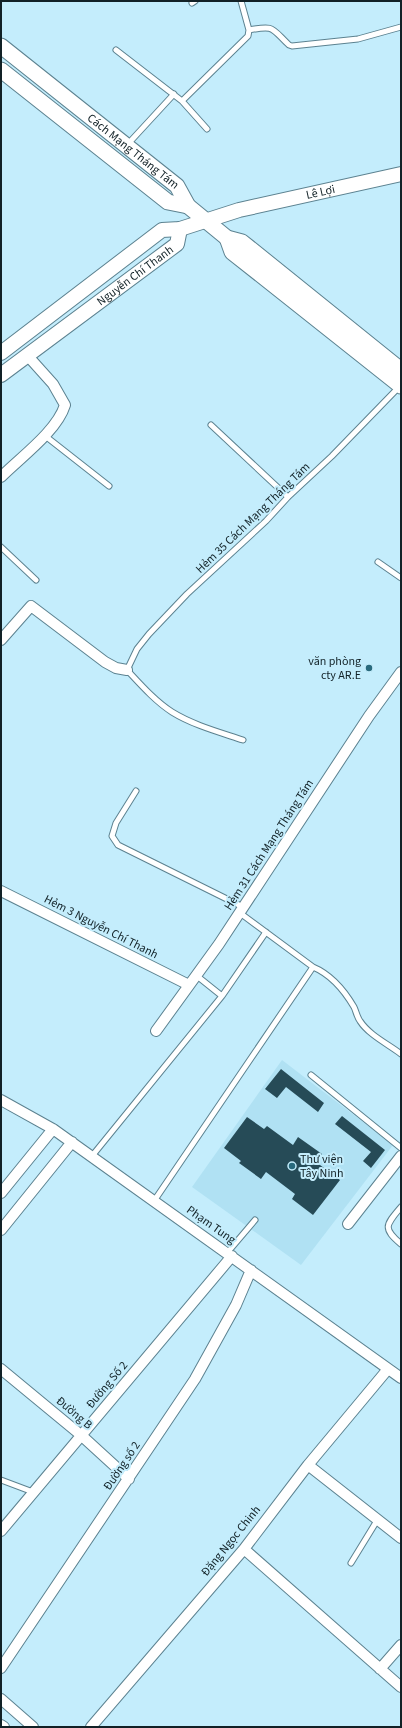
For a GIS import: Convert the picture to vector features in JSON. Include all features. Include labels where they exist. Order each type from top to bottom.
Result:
[{"type":"main road","name":"Cách Mạng Tháng Tám","points":[[1,46],[177,186],[188,206]]},
{"type":"main road","name":"Cách Mạng Tháng Tám","points":[[1,70],[168,202],[188,206]]},
{"type":"main road","points":[[188,206],[227,238],[232,252],[397,369],[401,386]]},
{"type":"street","name":"Lê Lợi","points":[[180,229],[239,210],[401,174]]},
{"type":"street","name":"Nguyễn Chí Thanh","points":[[1,352],[162,230],[180,229],[177,244],[63,327],[1,375]]},
{"type":"street","points":[[51,313],[63,327]]},
{"type":"street","points":[[1,476],[44,435],[62,414],[65,405],[53,384],[27,355]]},
{"type":"street","points":[[1,640],[32,606],[105,662],[116,668],[127,670]]},
{"type":"street","name":"Hẻm 31 Cách Mạng Tháng Tám","points":[[156,1031],[197,976],[369,716],[401,672]]},
{"type":"street","name":"Hẻm 3 Nguyễn Chí Thanh","points":[[1,892],[189,986]]},
{"type":"street","name":"Phạm Tung","points":[[1,1100],[53,1129],[72,1142],[401,1378]]},
{"type":"street","points":[[1,1193],[53,1129]]},
{"type":"street","points":[[1,1230],[72,1142]]},
{"type":"street","points":[[348,1224],[401,1156]]},
{"type":"street","name":"Đường Số 2","points":[[1,1531],[32,1492],[82,1436],[230,1255]]},
{"type":"street","name":"Đường số 2","points":[[1,1668],[195,1379],[236,1305],[251,1270]]},
{"type":"street","name":"Đường B","points":[[1,1369],[82,1436],[129,1479]]},
{"type":"street","name":"Đặng Ngọc Chinh","points":[[91,1727],[244,1549],[308,1465],[388,1369]]},
{"type":"street","points":[[308,1465],[401,1538]]},
{"type":"street","points":[[244,1549],[401,1687]]},
{"type":"street","points":[[380,1669],[401,1645]]},
{"type":"street","points":[[1,1699],[33,1727]]},
{"type":"lane","points":[[182,101],[248,36],[249,30],[241,1]]},
{"type":"lane","points":[[249,30],[267,27],[273,29],[289,45],[292,46],[358,39],[401,27]]},
{"type":"lane","points":[[116,50],[174,94],[207,128]]},
{"type":"lane","points":[[127,145],[174,94]]},
{"type":"lane","name":"Hẻm 35 Cách Mạng Tháng Tám","points":[[127,670],[138,648],[149,634],[187,594],[266,521],[288,497],[332,456],[401,386]]},
{"type":"lane","points":[[210,425],[288,497]]},
{"type":"lane","points":[[44,435],[109,486]]},
{"type":"lane","points":[[1,547],[36,580]]},
{"type":"lane","points":[[378,562],[401,578]]},
{"type":"lane","points":[[127,670],[143,687],[172,712],[191,722],[243,740]]},
{"type":"lane","points":[[136,792],[116,823],[112,836],[118,845],[241,910],[266,932],[313,967],[324,971],[334,979],[354,1007],[360,1022],[401,1054]]},
{"type":"lane","points":[[92,1156],[222,996],[266,932]]},
{"type":"lane","points":[[154,1201],[313,967]]},
{"type":"lane","points":[[197,976],[222,996]]},
{"type":"lane","points":[[311,1075],[401,1148]]},
{"type":"lane","points":[[401,1207],[390,1221],[388,1229],[390,1235],[401,1244]]},
{"type":"lane","points":[[230,1255],[255,1220]]},
{"type":"lane","points":[[1,1480],[32,1492]]},
{"type":"lane","points":[[351,1563],[378,1519]]},
{"type":"shaded area","name":"Thư viện Tây Ninh","points":[[282,1060],[393,1145],[301,1265],[192,1187]]},
{"type":"building","points":[[281,1069],[324,1103],[318,1112],[286,1087],[277,1098],[265,1089]]},
{"type":"building","points":[[342,1116],[385,1150],[371,1168],[363,1161],[371,1152],[335,1124]]},
{"type":"building","points":[[247,1117],[264,1129],[267,1126],[293,1145],[298,1137],[322,1154],[316,1162],[340,1180],[313,1215],[292,1199],[295,1194],[266,1172],[261,1179],[239,1163],[241,1161],[224,1148]]},
{"type":"place","name":"văn phòng cty AR.E","points":[[369,668]]},
{"type":"place","name":"Thư viện Tây Ninh","points":[[292,1166]]}]
